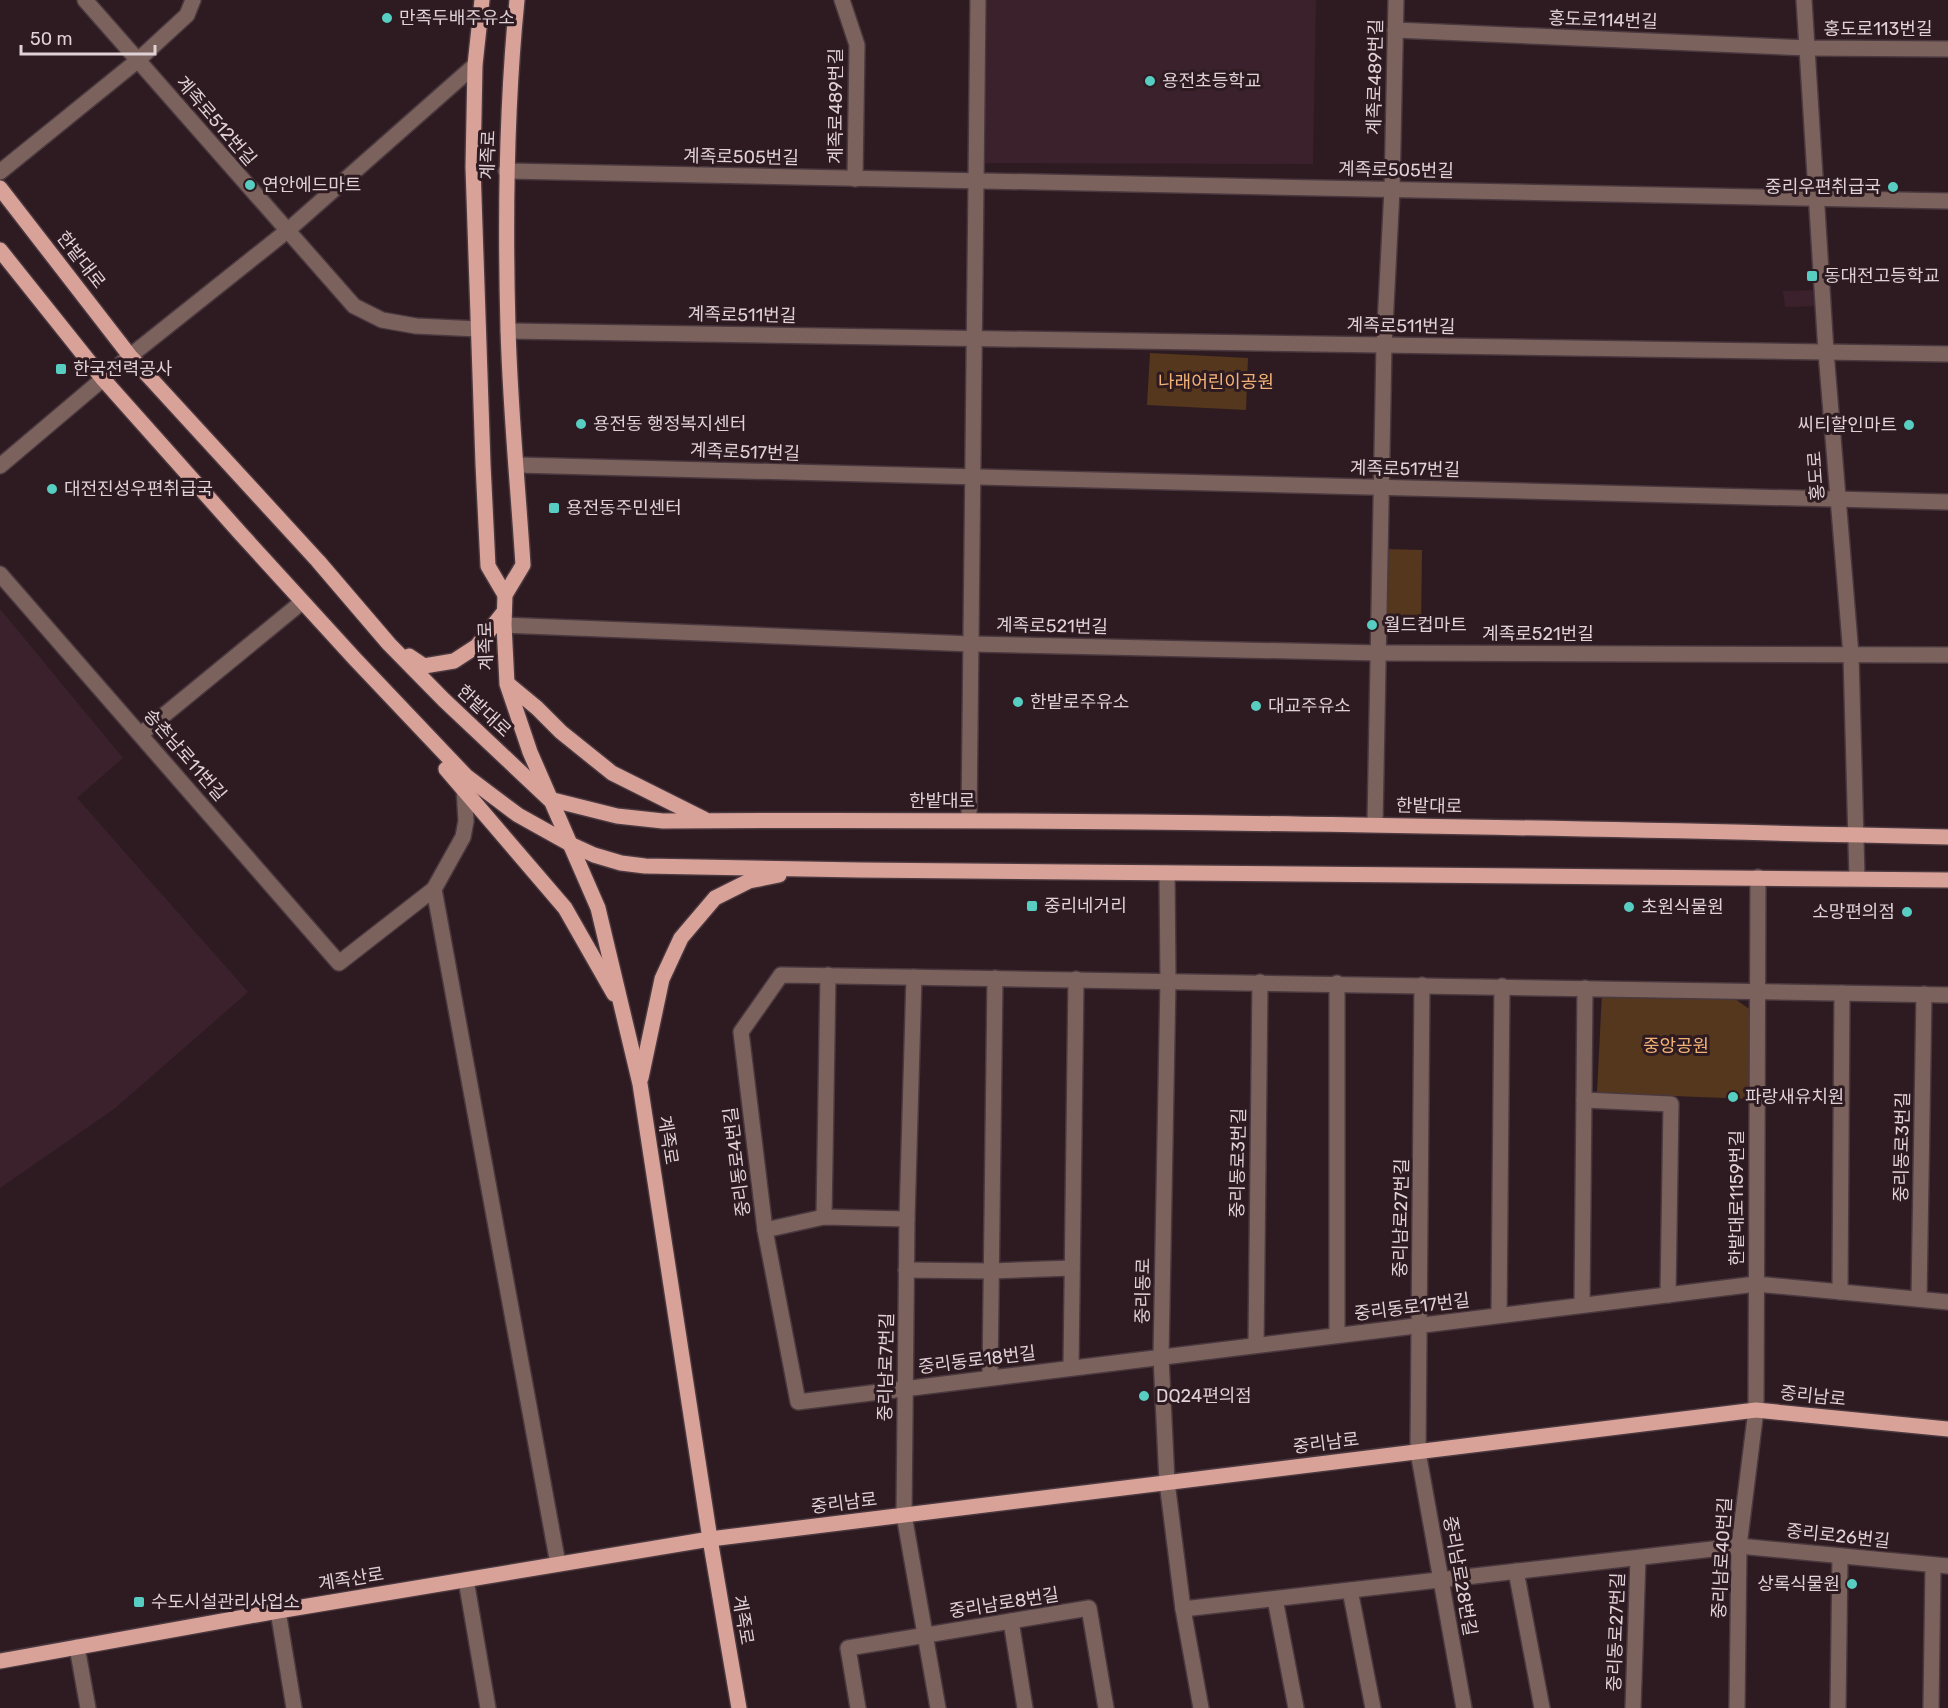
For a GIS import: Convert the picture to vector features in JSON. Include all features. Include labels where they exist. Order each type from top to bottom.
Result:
[{"type":"main road","name":"계족로","points":[[482,0],[475,65],[473,167],[478,329],[488,566],[505,595]]},
{"type":"main road","name":"계족로","points":[[518,0],[513,44],[506,171],[508,331],[523,565],[505,595],[507,684],[549,799],[598,908],[640,1084],[738,1708]]},
{"type":"main road","name":"한밭대로","points":[[0,188],[130,356],[318,561],[389,644],[444,700],[549,799],[591,811],[642,820],[1375,824],[1948,837]]},
{"type":"main road","points":[[0,250],[104,379],[302,602],[466,776],[518,815],[594,855],[621,863],[645,866],[860,870],[1948,880]]},
{"type":"main road","points":[[389,644],[424,666],[454,662],[477,646],[504,619]]},
{"type":"main road","points":[[507,684],[612,773],[707,821]]},
{"type":"main road","points":[[416,722],[428,748],[565,908],[623,1010]]},
{"type":"main road","points":[[640,1084],[662,979],[681,938],[715,898],[749,881],[788,873],[860,870]]},
{"type":"main road","name":"중리남로","points":[[710,1539],[1756,1410],[1948,1429]]},
{"type":"main road","name":"계족산로","points":[[0,1661],[278,1611],[710,1539]]},
{"type":"street","name":"계족로512번길","points":[[85,0],[354,306],[382,321],[417,326],[478,329]]},
{"type":"street","points":[[0,172],[137,61],[187,15],[193,0]]},
{"type":"street","name":"계족로489번길","points":[[842,0],[857,45],[855,179]]},
{"type":"street","points":[[972,644],[978,0]]},
{"type":"street","name":"계족로489번길","points":[[1375,824],[1384,345],[1392,190],[1396,0]]},
{"type":"street","name":"홍도로","points":[[1804,0],[1826,352],[1851,655],[1857,878]]},
{"type":"street","name":"홍도로114번길","points":[[1395,30],[1808,48]]},
{"type":"street","name":"홍도로113번길","points":[[1808,48],[1948,49]]},
{"type":"street","points":[[0,466],[130,356],[287,231],[475,65]]},
{"type":"street","name":"계족로505번길","points":[[506,171],[1948,201]]},
{"type":"street","name":"계족로511번길","points":[[508,331],[1948,354]]},
{"type":"street","name":"계족로517번길","points":[[517,465],[1948,502]]},
{"type":"street","name":"송촌남로11번길","points":[[0,574],[339,963],[434,889]]},
{"type":"street","points":[[141,734],[302,602]]},
{"type":"street","name":"계족로521번길","points":[[504,619],[972,644],[1379,653],[1948,655]]},
{"type":"street","name":"계족로521번길","points":[[969,820],[972,644]]},
{"type":"street","points":[[464,789],[466,821],[463,837],[434,889],[558,1564]]},
{"type":"street","name":"중리동로","points":[[1167,873],[1168,980],[1161,1357],[1167,1482],[1183,1609],[1201,1708]]},
{"type":"street","name":"한밭대로1159번길","points":[[1756,1410],[1758,877]]},
{"type":"street","name":"중리동로4번길","points":[[798,1402],[765,1230],[741,1032],[781,975],[1168,980]]},
{"type":"street","points":[[824,1217],[828,975]]},
{"type":"street","name":"중리남로7번길","points":[[904,1515],[906,1269],[914,977]]},
{"type":"street","points":[[990,1378],[995,978]]},
{"type":"street","points":[[1071,1368],[1076,979]]},
{"type":"street","points":[[1168,980],[1948,994]]},
{"type":"street","name":"중리동로3번길","points":[[1256,1345],[1260,982]]},
{"type":"street","points":[[1337,983],[1337,1335]]},
{"type":"street","name":"중리남로27번길","points":[[1418,1452],[1422,985]]},
{"type":"street","points":[[1499,1315],[1502,986]]},
{"type":"street","points":[[1582,1305],[1585,988]]},
{"type":"street","points":[[1840,1292],[1842,993]]},
{"type":"street","name":"중리동로3번길","points":[[1919,1299],[1924,994]]},
{"type":"street","points":[[1584,1100],[1671,1104],[1668,1295]]},
{"type":"street","points":[[765,1230],[824,1217],[907,1219]]},
{"type":"street","points":[[906,1269],[991,1271],[1072,1268]]},
{"type":"street","name":"중리동로17번길","points":[[1161,1357],[1756,1284],[1948,1302]]},
{"type":"street","name":"중리동로18번길","points":[[798,1402],[1161,1357]]},
{"type":"street","name":"중리남로40번길","points":[[1737,1708],[1739,1546],[1756,1410]]},
{"type":"street","name":"중리남로28번길","points":[[1418,1452],[1464,1708]]},
{"type":"street","points":[[904,1515],[938,1708]]},
{"type":"street","name":"중리로26번길","points":[[1739,1546],[1941,1566],[1931,1708]]},
{"type":"street","name":"중리동로27번길","points":[[1183,1609],[1739,1546]]},
{"type":"street","points":[[1838,1708],[1840,1556]]},
{"type":"street","name":"중리동로27번길","points":[[1634,1708],[1638,1558]]},
{"type":"street","points":[[1516,1571],[1542,1708]]},
{"type":"street","points":[[466,1580],[488,1708]]},
{"type":"street","points":[[1350,1590],[1373,1708]]},
{"type":"street","points":[[1275,1599],[1296,1708]]},
{"type":"street","name":"중리남로8번길","points":[[858,1708],[848,1648],[1089,1608],[1106,1708]]},
{"type":"street","points":[[278,1611],[294,1708]]},
{"type":"street","points":[[1011,1621],[1025,1708]]},
{"type":"street","points":[[77,1647],[88,1708]]},
{"type":"shaded area","name":"용전초등학교","points":[[987,0],[1316,0],[1313,164],[985,163]]},
{"type":"shaded area","points":[[1819,290],[1820,306],[1785,307],[1783,291]]},
{"type":"shaded area","points":[[0,609],[123,758],[77,798],[248,992],[114,1109],[0,1188]]},
{"type":"green space","name":"나래어린이공원","points":[[1150,353],[1248,358],[1246,410],[1147,405]]},
{"type":"green space","points":[[1386,549],[1422,550],[1421,628],[1386,628]]},
{"type":"green space","name":"중앙공원","points":[[1602,993],[1735,999],[1755,1013],[1751,1099],[1597,1093]]},
{"type":"place","name":"만족두배주유소","points":[[387,18]]},
{"type":"place","name":"용전초등학교","points":[[1150,81]]},
{"type":"place","name":"연안에드마트","points":[[250,185]]},
{"type":"place","name":"중리우편취급국","points":[[1893,187]]},
{"type":"place","name":"동대전고등학교","points":[[1812,276]]},
{"type":"place","name":"한국전력공사","points":[[61,369]]},
{"type":"place","name":"용전동 행정복지센터","points":[[581,424]]},
{"type":"place","name":"씨티할인마트","points":[[1909,425]]},
{"type":"place","name":"대전진성우편취급국","points":[[52,489]]},
{"type":"place","name":"용전동주민센터","points":[[554,508]]},
{"type":"place","name":"월드컵마트","points":[[1372,625]]},
{"type":"place","name":"한밭로주유소","points":[[1018,702]]},
{"type":"place","name":"대교주유소","points":[[1256,706]]},
{"type":"place","name":"중리네거리","points":[[1032,906]]},
{"type":"place","name":"초원식물원","points":[[1629,907]]},
{"type":"place","name":"소망편의점","points":[[1907,912]]},
{"type":"place","name":"파랑새유치원","points":[[1733,1097]]},
{"type":"place","name":"DQ24편의점","points":[[1144,1396]]},
{"type":"place","name":"상록식물원","points":[[1852,1584]]},
{"type":"place","name":"수도시설관리사업소","points":[[139,1602]]}]
